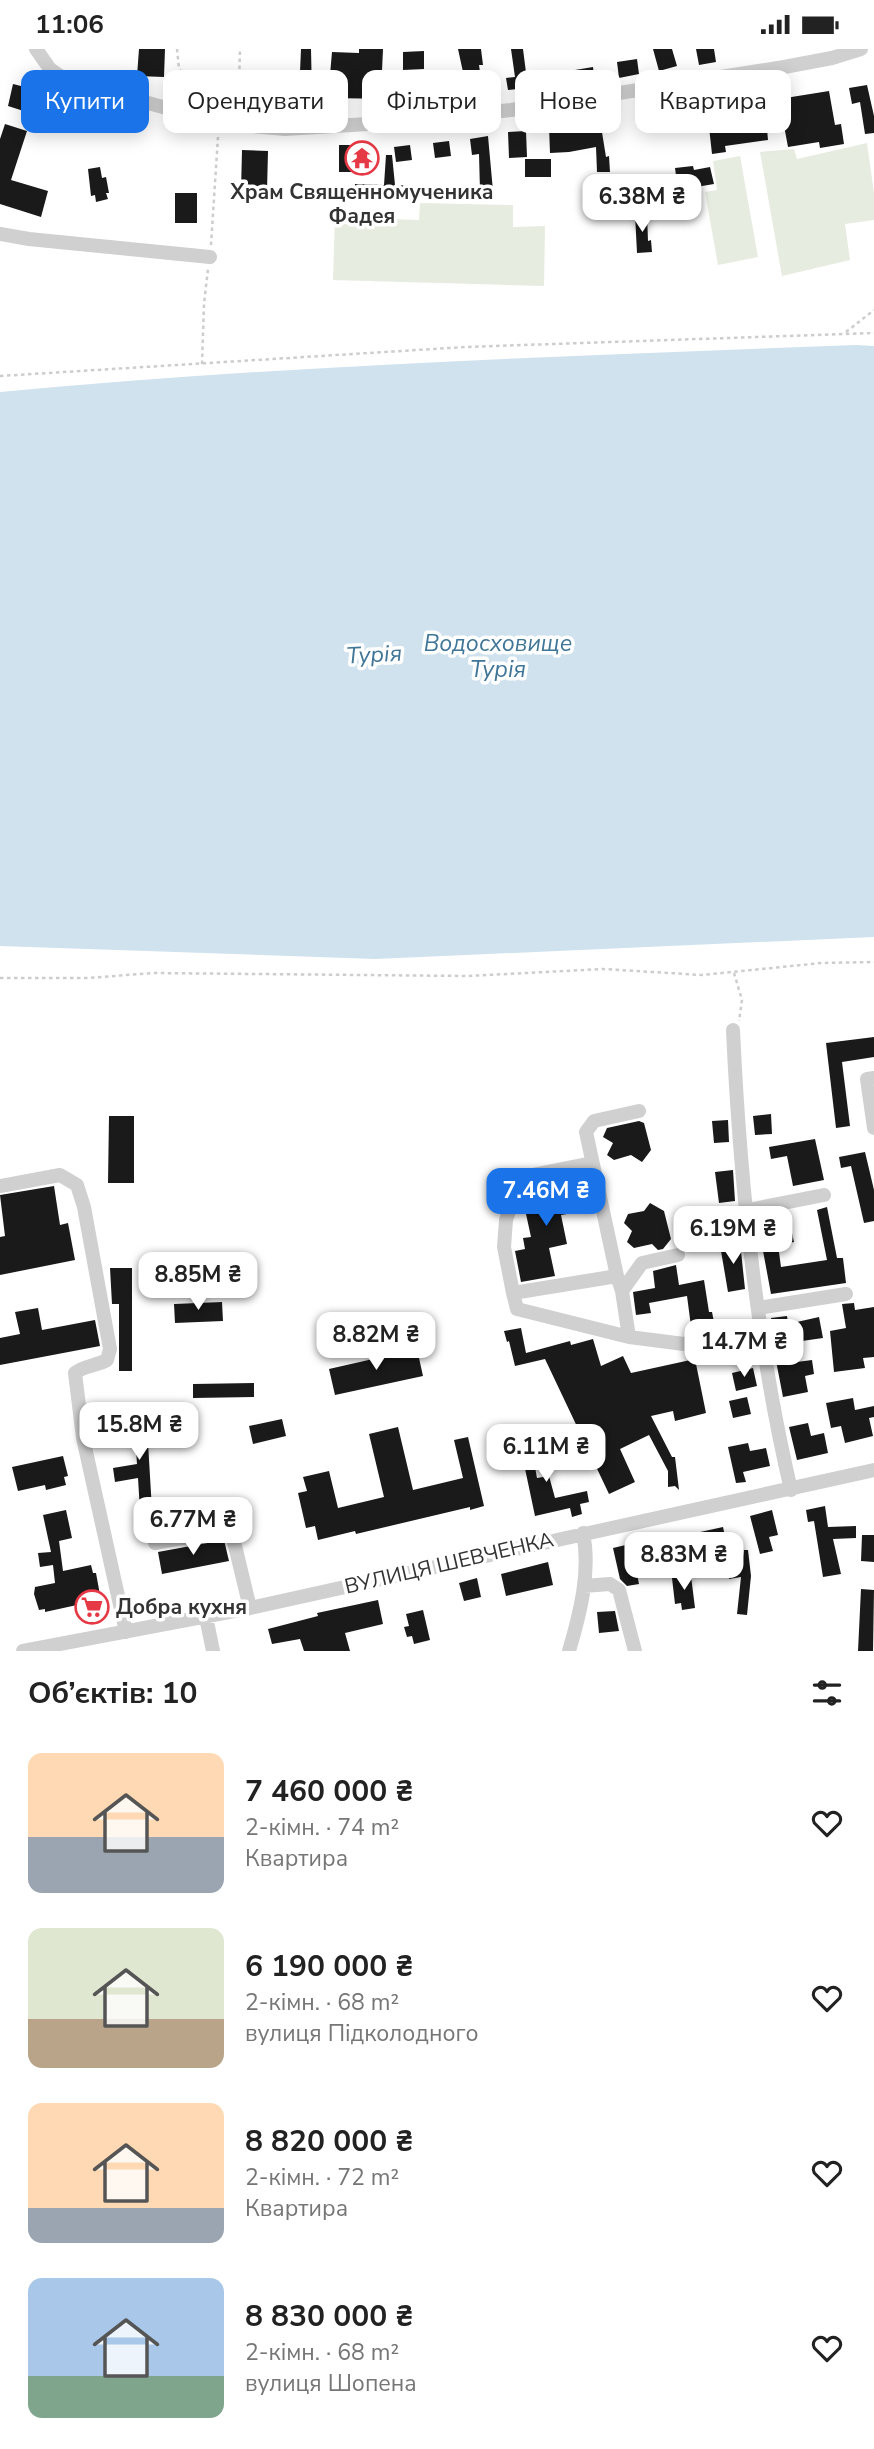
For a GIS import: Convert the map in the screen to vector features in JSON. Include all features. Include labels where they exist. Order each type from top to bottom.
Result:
[{"type":"street","points":[[36,49],[50,69],[66,80],[163,107]]},
{"type":"street","points":[[348,125],[511,110],[784,67],[832,58],[861,49]]},
{"type":"street","points":[[0,234],[210,257]]},
{"type":"street","points":[[733,1030],[761,1341],[772,1411],[791,1490]]},
{"type":"street","points":[[874,1078],[867,1079],[874,1128]]},
{"type":"street","points":[[629,1337],[622,1291],[586,1132],[594,1121],[639,1111]]},
{"type":"street","points":[[592,1163],[527,1175],[517,1187],[506,1220],[504,1247],[517,1309],[629,1337],[684,1344],[761,1341]]},
{"type":"street","points":[[0,1186],[60,1175],[77,1185],[85,1207],[110,1349],[107,1360],[99,1365],[82,1367],[75,1373],[83,1438],[126,1632]]},
{"type":"street","points":[[748,1210],[824,1195]]},
{"type":"street","points":[[622,1291],[642,1263],[678,1255]]},
{"type":"street","points":[[513,1293],[617,1276]]},
{"type":"street","points":[[758,1308],[846,1294]]},
{"type":"street","name":"ВУЛИЦЯ ШЕВЧЕНКА","points":[[23,1651],[250,1608],[874,1471]]},
{"type":"street","points":[[155,1543],[231,1529],[250,1608]]},
{"type":"street","points":[[569,1651],[584,1586],[587,1553],[583,1533]]},
{"type":"street","points":[[584,1586],[610,1584],[619,1590],[635,1651]]},
{"type":"street","points":[[206,1617],[212,1651]]},
{"type":"path","points":[[177,49],[180,70]]},
{"type":"path","points":[[239,70],[240,49]]},
{"type":"path","points":[[202,364],[204,305],[219,133]]},
{"type":"path","points":[[845,333],[874,310]]},
{"type":"path","points":[[0,376],[465,347],[874,333]]},
{"type":"path","points":[[0,978],[89,978],[152,973],[468,976],[603,969],[702,975],[821,963],[874,962]]},
{"type":"path","points":[[733,1030],[740,1019],[742,1000],[734,973]]},
{"type":"shaded area","points":[[867,143],[874,193],[874,220],[845,224],[850,260],[782,276],[760,152],[794,149],[797,159]]},
{"type":"shaded area","points":[[740,156],[758,257],[718,265],[705,192],[717,190],[713,161]]},
{"type":"shaded area","points":[[420,203],[513,205],[513,227],[545,226],[544,286],[333,280],[335,217],[419,220]]},
{"type":"water","name":"Водосховище Турія","points":[[874,346],[874,937],[375,959],[0,946],[0,392],[321,368]]},
{"type":"building","points":[[139,49],[165,49],[163,77],[149,76],[149,70],[137,70]]},
{"type":"building","points":[[301,49],[311,49],[311,70],[300,70]]},
{"type":"building","points":[[359,49],[383,49],[382,70],[362,70],[362,99],[348,98],[348,70],[330,70],[332,52],[359,53]]},
{"type":"building","points":[[458,49],[481,49],[483,65],[479,65],[480,70],[463,70]]},
{"type":"building","points":[[511,49],[523,49],[526,70],[515,70],[515,77]]},
{"type":"building","points":[[653,49],[672,49],[677,66],[659,70]]},
{"type":"building","points":[[696,49],[714,49],[716,62],[699,65]]},
{"type":"building","points":[[424,51],[424,69],[403,70],[403,52]]},
{"type":"building","points":[[637,59],[638,70],[635,70],[635,75],[621,78],[617,62]]},
{"type":"building","points":[[515,77],[515,89],[508,90],[506,78]]},
{"type":"building","points":[[13,84],[21,86],[21,110],[8,106]]},
{"type":"building","points":[[867,85],[874,116],[874,133],[865,134],[860,102],[852,104],[849,88]]},
{"type":"building","points":[[829,91],[835,125],[841,124],[844,144],[820,148],[819,142],[788,147],[785,133],[791,133],[791,97]]},
{"type":"building","points":[[5,124],[26,133],[11,180],[48,191],[41,217],[0,204],[0,139]]},
{"type":"building","points":[[508,132],[526,133],[527,157],[509,158]]},
{"type":"building","points":[[549,133],[602,133],[606,157],[609,156],[610,172],[597,172],[596,147],[550,153]]},
{"type":"building","points":[[710,133],[767,133],[768,140],[725,146],[726,152],[712,154]]},
{"type":"building","points":[[488,136],[493,191],[480,191],[479,154],[472,155],[470,139]]},
{"type":"building","points":[[449,141],[451,156],[435,158],[433,143]]},
{"type":"building","points":[[339,145],[371,145],[371,164],[352,164],[352,172],[339,172]]},
{"type":"building","points":[[410,145],[412,160],[396,162],[394,147]]},
{"type":"building","points":[[242,150],[268,151],[267,191],[241,191]]},
{"type":"building","points":[[386,155],[392,155],[395,185],[415,186],[415,195],[355,193],[355,184],[384,185]]},
{"type":"building","points":[[525,159],[551,159],[551,177],[525,177]]},
{"type":"building","points":[[693,166],[694,170],[710,167],[714,184],[678,190],[675,168]]},
{"type":"building","points":[[100,167],[102,178],[106,177],[109,193],[106,193],[108,199],[96,202],[95,195],[91,196],[88,169]]},
{"type":"building","points":[[175,193],[197,193],[197,223],[175,223]]},
{"type":"building","points":[[635,214],[647,214],[648,241],[651,240],[652,252],[637,253]]},
{"type":"building","points":[[874,1037],[874,1057],[842,1062],[850,1126],[836,1128],[826,1043]]},
{"type":"building","points":[[771,1114],[772,1134],[755,1135],[753,1116]]},
{"type":"building","points":[[109,1116],[134,1116],[134,1183],[108,1183]]},
{"type":"building","points":[[728,1120],[729,1142],[714,1143],[712,1121]]},
{"type":"building","points":[[639,1121],[644,1123],[651,1150],[642,1162],[631,1155],[614,1160],[607,1155],[613,1143],[603,1137],[607,1128]]},
{"type":"building","points":[[815,1139],[824,1180],[793,1186],[787,1156],[771,1159],[769,1147]]},
{"type":"building","points":[[865,1152],[874,1190],[874,1221],[864,1223],[851,1166],[841,1168],[839,1157]]},
{"type":"building","points":[[733,1170],[735,1201],[719,1203],[715,1172]]},
{"type":"building","points":[[572,1177],[579,1212],[561,1215],[567,1244],[549,1248],[555,1276],[521,1282],[515,1251],[525,1249],[523,1238],[531,1237],[526,1214],[538,1212],[533,1185]]},
{"type":"building","points":[[54,1186],[60,1225],[68,1223],[75,1260],[0,1275],[0,1237],[5,1236],[0,1195]]},
{"type":"building","points":[[650,1203],[664,1211],[671,1239],[663,1249],[658,1250],[652,1244],[634,1248],[627,1242],[632,1231],[624,1223],[628,1214],[644,1211]]},
{"type":"building","points":[[827,1207],[837,1258],[843,1258],[846,1283],[771,1294],[761,1240],[766,1239],[763,1217],[776,1214],[779,1230],[791,1228],[794,1242],[778,1245],[781,1267],[827,1260],[817,1210]]},
{"type":"building","points":[[740,1242],[745,1289],[728,1292],[720,1245]]},
{"type":"building","points":[[676,1265],[679,1285],[704,1280],[709,1312],[712,1312],[714,1322],[719,1321],[721,1333],[692,1334],[687,1296],[649,1303],[651,1313],[636,1315],[633,1292],[655,1288],[653,1271]]},
{"type":"building","points":[[110,1268],[132,1268],[132,1371],[119,1371],[119,1304],[112,1304]]},
{"type":"building","points":[[222,1302],[223,1321],[175,1323],[174,1304]]},
{"type":"building","points":[[854,1303],[855,1310],[874,1307],[874,1357],[863,1358],[865,1368],[834,1372],[830,1331],[846,1328],[842,1304]]},
{"type":"building","points":[[38,1308],[42,1330],[95,1320],[100,1346],[0,1365],[0,1338],[20,1334],[15,1312]]},
{"type":"building","points":[[787,1316],[788,1324],[819,1317],[823,1338],[795,1342],[797,1362],[812,1360],[814,1374],[805,1376],[808,1392],[783,1397],[772,1340],[771,1318]]},
{"type":"building","points":[[521,1328],[526,1353],[570,1341],[571,1345],[593,1339],[601,1366],[623,1356],[631,1373],[695,1359],[706,1413],[675,1421],[673,1411],[651,1416],[672,1457],[675,1457],[679,1490],[675,1486],[668,1487],[668,1471],[649,1435],[620,1449],[635,1482],[609,1494],[545,1359],[515,1366],[504,1331]]},
{"type":"building","points":[[417,1349],[423,1376],[335,1395],[329,1369]]},
{"type":"building","points":[[753,1368],[757,1386],[736,1391],[732,1373]]},
{"type":"building","points":[[254,1383],[254,1397],[193,1398],[193,1384]]},
{"type":"building","points":[[747,1397],[751,1414],[733,1418],[729,1401]]},
{"type":"building","points":[[853,1398],[855,1410],[874,1406],[874,1417],[869,1418],[873,1436],[845,1443],[841,1426],[831,1428],[826,1403]]},
{"type":"building","points":[[146,1409],[152,1510],[140,1511],[138,1478],[115,1482],[113,1468],[137,1464],[133,1410]]},
{"type":"building","points":[[282,1419],[286,1436],[253,1444],[249,1426]]},
{"type":"building","points":[[808,1423],[811,1436],[824,1433],[828,1453],[797,1460],[789,1427]]},
{"type":"building","points":[[527,1424],[537,1478],[549,1476],[555,1498],[587,1491],[589,1502],[580,1504],[582,1514],[572,1517],[570,1508],[535,1516],[516,1426]]},
{"type":"building","points":[[398,1427],[413,1490],[463,1478],[454,1440],[468,1437],[484,1506],[318,1540],[315,1526],[306,1528],[298,1493],[307,1491],[303,1477],[329,1471],[338,1508],[384,1497],[369,1434]]},
{"type":"building","points":[[748,1443],[750,1451],[766,1448],[770,1466],[743,1472],[746,1482],[736,1483],[728,1447]]},
{"type":"building","points":[[63,1456],[68,1476],[64,1477],[66,1485],[46,1490],[45,1485],[18,1491],[12,1467]]},
{"type":"building","points":[[825,1506],[828,1527],[856,1526],[856,1538],[833,1539],[841,1574],[823,1577],[814,1521],[808,1522],[806,1510]]},
{"type":"building","points":[[66,1510],[72,1538],[59,1541],[63,1571],[91,1565],[93,1573],[96,1573],[102,1606],[78,1611],[77,1605],[45,1612],[45,1609],[39,1610],[34,1594],[35,1587],[55,1583],[53,1565],[40,1567],[38,1553],[51,1552],[43,1515]]},
{"type":"building","points":[[772,1510],[778,1535],[769,1537],[773,1551],[760,1554],[750,1516]]},
{"type":"building","points":[[723,1527],[728,1550],[709,1554],[707,1542],[684,1547],[682,1536]]},
{"type":"building","points":[[862,1535],[874,1535],[874,1562],[861,1561]]},
{"type":"building","points":[[224,1540],[229,1561],[162,1574],[158,1552]]},
{"type":"building","points":[[647,1540],[654,1570],[637,1574],[639,1584],[627,1586],[620,1579],[613,1548]]},
{"type":"building","points":[[744,1550],[748,1550],[751,1576],[747,1615],[737,1614],[741,1577],[729,1579],[727,1559],[743,1557]]},
{"type":"building","points":[[548,1562],[553,1585],[506,1596],[501,1574]]},
{"type":"building","points":[[691,1576],[695,1608],[682,1610],[681,1603],[675,1604],[672,1578]]},
{"type":"building","points":[[477,1578],[481,1597],[464,1601],[459,1583]]},
{"type":"building","points":[[861,1589],[874,1590],[873,1651],[858,1651]]},
{"type":"building","points":[[378,1600],[383,1624],[345,1633],[350,1651],[304,1651],[300,1639],[272,1644],[268,1629],[318,1616],[317,1613]]},
{"type":"building","points":[[423,1610],[430,1640],[414,1644],[412,1636],[407,1637],[404,1627],[409,1626],[406,1614]]},
{"type":"building","points":[[615,1611],[619,1631],[599,1633],[597,1612]]},
{"type":"place","name":"Храм Священномученика Фадея","points":[[362,158]]},
{"type":"place","name":"Добра кухня","points":[[92,1607]]},
{"type":"water label","name":"Турія","points":[[374,654]]}]
